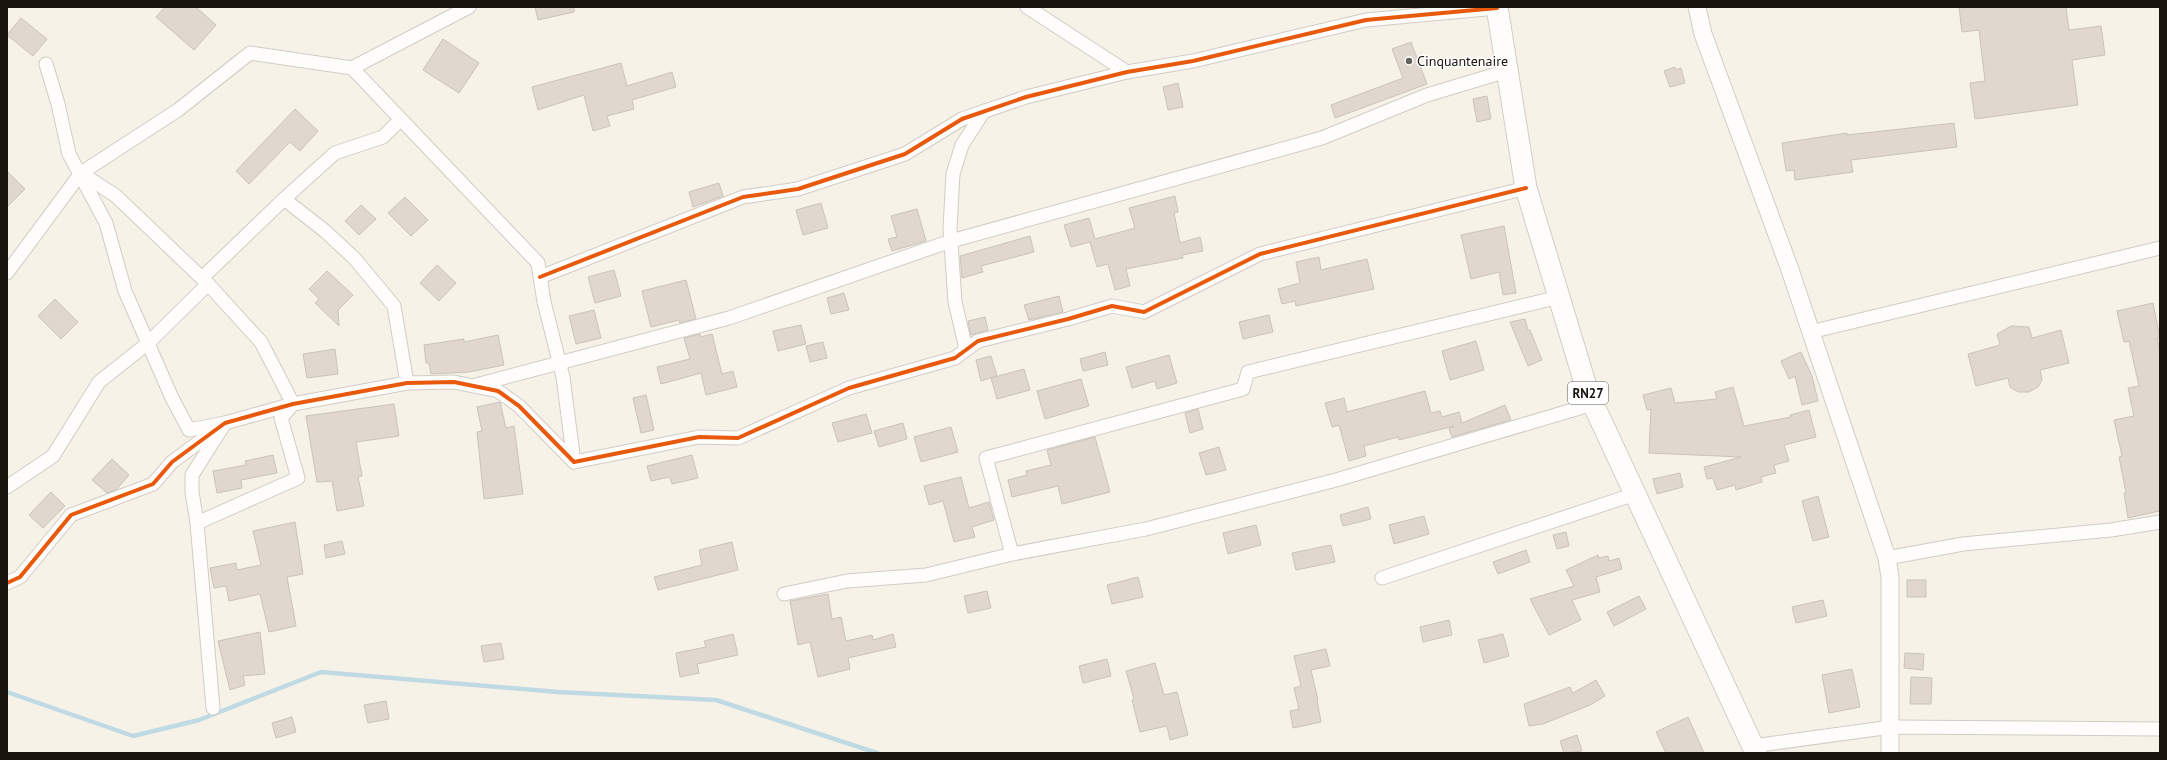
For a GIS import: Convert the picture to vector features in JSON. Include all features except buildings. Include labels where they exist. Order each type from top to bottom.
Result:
[{"type":"main road","name":"RN27","points":[[1497,8],[1526,188],[1593,404],[1754,750]]},
{"type":"street","points":[[7,273],[81,173],[178,110],[250,53],[352,68],[469,7]]},
{"type":"street","points":[[1027,7],[1128,72]]},
{"type":"street","points":[[1698,7],[1703,34],[1789,267],[1886,558],[1890,577],[1890,753]]},
{"type":"street","points":[[540,277],[742,197],[798,189],[905,154],[962,118],[1026,97],[1128,72],[1193,61],[1366,20],[1497,8]]},
{"type":"street","points":[[46,64],[58,104],[70,154],[106,223],[125,291],[189,430],[293,404],[407,383],[454,382],[498,391],[519,406],[574,462]]},
{"type":"street","points":[[352,68],[538,263],[544,302],[559,364],[574,462]]},
{"type":"street","points":[[473,386],[729,318],[951,241],[1322,138],[1427,95],[1507,71]]},
{"type":"street","points":[[966,349],[955,302],[951,241],[953,174],[962,145],[984,111]]},
{"type":"street","points":[[7,487],[53,456],[100,382],[148,343],[284,199],[335,153],[383,137],[400,120]]},
{"type":"street","points":[[81,173],[116,196],[205,281],[261,342],[293,404]]},
{"type":"street","points":[[574,462],[699,437],[738,438],[849,388],[955,358],[978,341],[1068,319],[1112,306],[1144,312],[1260,254],[1526,188]]},
{"type":"street","points":[[284,199],[325,231],[355,259],[394,306],[407,383]]},
{"type":"street","points":[[1810,332],[2160,248]]},
{"type":"street","points":[[1012,554],[986,458],[1243,389],[1248,372],[1559,297]]},
{"type":"street","points":[[197,523],[298,478],[281,418],[293,404]]},
{"type":"street","points":[[784,594],[848,581],[926,575],[1012,554],[1146,529],[1321,484],[1593,404]]},
{"type":"street","points":[[213,708],[197,523],[192,492],[192,475],[225,422]]},
{"type":"street","points":[[7,583],[20,577],[71,515],[153,484],[172,462],[225,422]]},
{"type":"street","points":[[1382,578],[1635,494]]},
{"type":"street","points":[[1886,558],[1963,544],[2111,530],[2160,522]]},
{"type":"street","points":[[1754,750],[1891,727],[2160,729]]},
{"type":"waterway","points":[[7,692],[133,736],[199,720],[321,672],[558,692],[716,700],[877,753]]},
{"type":"cycle path","points":[[540,277],[743,197],[798,189],[905,154],[962,119],[1026,97],[1127,72],[1193,61],[1366,20],[1497,8]]},
{"type":"cycle path","points":[[7,583],[20,577],[71,515],[153,484],[172,462],[225,423],[293,404],[407,383],[454,382],[498,391],[519,406],[574,462],[699,437],[738,438],[849,388],[955,358],[978,341],[1068,319],[1112,306],[1144,312],[1260,254],[1526,188]]},
{"type":"place","name":"Cinquantenaire","points":[[1409,61]]}]
